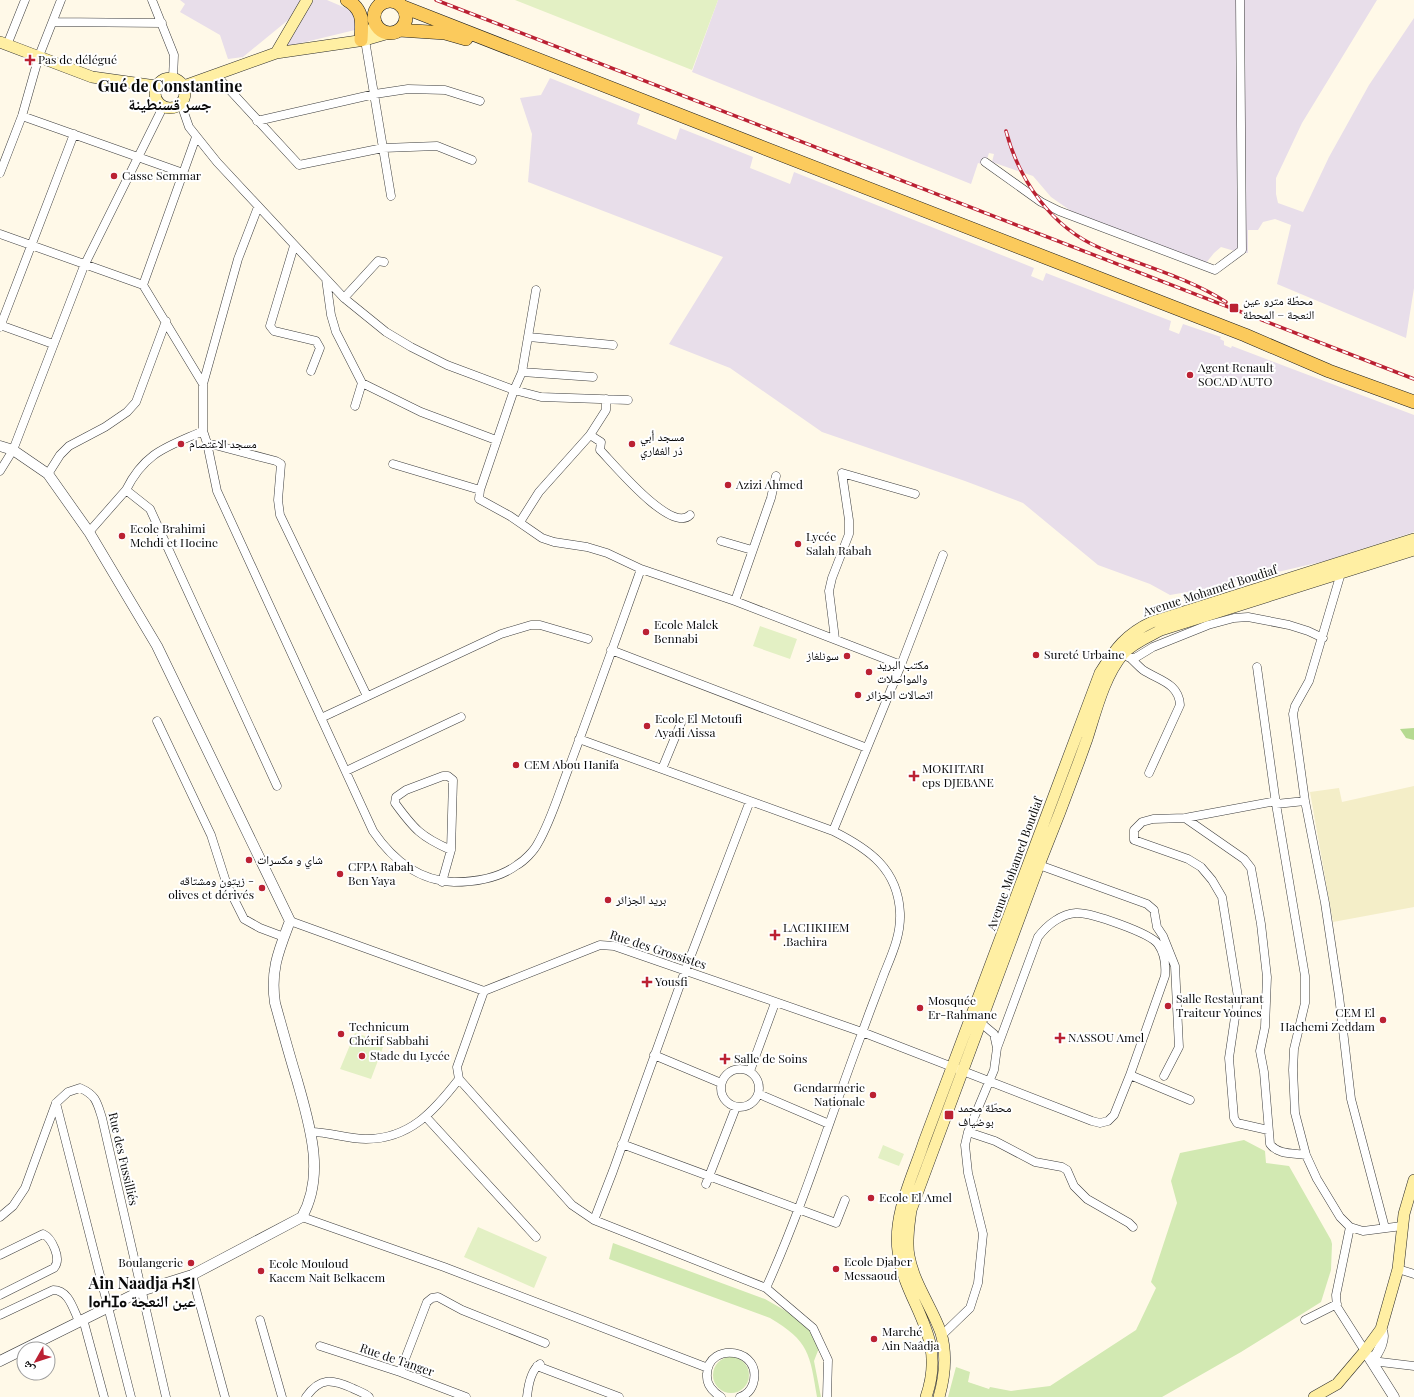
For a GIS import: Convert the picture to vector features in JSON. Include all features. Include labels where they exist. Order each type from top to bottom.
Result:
[{"type":"main road","points":[[276,53],[307,0]]},
{"type":"main road","points":[[347,0],[356,5],[360,11],[362,18],[363,40]]},
{"type":"main road","points":[[362,0],[375,19],[379,28],[394,32]]},
{"type":"main road","points":[[363,40],[375,19],[377,8],[383,1],[394,1],[401,6],[582,80],[1243,340],[1327,377],[1414,410]]},
{"type":"main road","points":[[394,32],[405,21],[404,10],[401,6]]},
{"type":"main road","points":[[184,86],[276,53],[363,40],[394,32],[429,31],[458,37],[582,80],[1245,335],[1329,371],[1414,402]]},
{"type":"main road","points":[[4,43],[92,77],[156,86]]},
{"type":"main road","points":[[173,78],[184,86],[185,97],[181,104],[170,109],[158,104],[155,97],[156,86],[164,79],[173,78]]},
{"type":"main road","name":"Avenue Mohamed Boudiaf","points":[[926,1397],[931,1382],[933,1365],[931,1347],[901,1264],[898,1251],[898,1220],[924,1142],[958,1068],[981,1023],[1039,865],[1062,809],[1104,689],[1114,667],[1138,628],[1152,622],[1414,539]]},
{"type":"main road","name":"Avenue Mohamed Boudiaf","points":[[939,1397],[945,1371],[944,1351],[941,1336],[914,1276],[909,1256],[908,1230],[911,1210],[958,1068],[1100,674],[1136,642],[1161,630],[1414,550]]},
{"type":"main road","points":[[1314,1397],[1337,1384],[1365,1351],[1381,1329],[1398,1269],[1402,1226],[1414,1180]]},
{"type":"street","points":[[4,43],[25,0]]},
{"type":"street","points":[[0,173],[22,116],[39,56],[61,0]]},
{"type":"street","points":[[152,0],[174,55],[173,78]]},
{"type":"street","points":[[986,162],[1041,202],[1059,211],[1215,270],[1242,250],[1240,0]]},
{"type":"street","points":[[53,22],[162,23]]},
{"type":"street","points":[[363,40],[375,94],[391,196]]},
{"type":"street","points":[[215,74],[299,165],[383,148],[437,146],[472,160]]},
{"type":"street","points":[[257,121],[375,94],[408,89],[445,90],[480,101]]},
{"type":"street","points":[[181,104],[186,121],[196,137],[258,207],[344,298],[386,332],[411,348],[447,365],[514,390],[541,396],[628,400]]},
{"type":"street","points":[[0,471],[13,450],[84,266],[163,107]]},
{"type":"street","points":[[22,116],[183,173]]},
{"type":"street","points":[[53,344],[0,325],[32,246],[74,134]]},
{"type":"street","points":[[143,285],[196,137]]},
{"type":"street","points":[[258,207],[238,259],[203,384],[203,431],[207,443],[216,491],[373,831],[385,848],[401,864],[442,882],[468,882],[495,877],[518,865],[537,844],[579,740],[641,569]]},
{"type":"street","points":[[0,234],[84,266],[143,285],[203,384]]},
{"type":"street","points":[[294,246],[270,326],[274,331],[316,341],[319,344],[320,348],[311,371]]},
{"type":"street","points":[[344,298],[378,260],[384,262]]},
{"type":"street","points":[[326,279],[331,315],[336,332],[362,383],[421,412],[496,440]]},
{"type":"street","points":[[536,290],[530,337],[522,372],[496,440],[480,490],[479,499],[520,522],[542,538],[554,542],[587,547],[607,553],[641,569],[735,601],[901,665]]},
{"type":"street","points":[[48,474],[60,455],[69,446],[105,427],[127,412],[136,402],[166,321]]},
{"type":"street","points":[[530,337],[613,345]]},
{"type":"street","points":[[522,372],[593,377]]},
{"type":"street","points":[[356,406],[362,383]]},
{"type":"street","points":[[520,522],[539,492],[590,435],[606,410],[606,399]]},
{"type":"street","points":[[89,532],[126,490],[144,462],[160,449],[203,431]]},
{"type":"street","points":[[590,435],[601,442],[600,450],[645,498],[670,516],[679,520],[686,519],[690,515]]},
{"type":"street","points":[[207,443],[276,461],[281,464],[278,500],[280,515],[367,696]]},
{"type":"street","points":[[0,446],[13,450],[48,474],[89,532],[157,646],[290,921],[484,991],[457,1067],[459,1079],[572,1205],[594,1220],[766,1288],[813,1328],[828,1360],[827,1397]]},
{"type":"street","points":[[393,464],[480,490]]},
{"type":"street","points":[[835,639],[829,591],[832,578],[850,534],[842,473],[915,494]]},
{"type":"street","points":[[735,601],[771,498],[776,476]]},
{"type":"street","points":[[126,490],[150,509],[155,518],[277,786]]},
{"type":"street","points":[[721,541],[752,550]]},
{"type":"street","points":[[833,831],[901,665],[943,555]]},
{"type":"street","points":[[1341,573],[1323,638],[1309,681],[1295,706],[1293,714],[1305,801],[1325,903],[1353,1111],[1385,1228]]},
{"type":"street","points":[[1122,654],[1136,657],[1153,647],[1208,624],[1234,618],[1248,617],[1289,625],[1323,638]]},
{"type":"street","points":[[321,718],[501,634],[531,625],[552,627],[588,639]]},
{"type":"street","points":[[611,650],[867,748]]},
{"type":"street","points":[[1122,654],[1144,670],[1168,683],[1180,698],[1180,705],[1149,773]]},
{"type":"street","points":[[1257,667],[1276,803],[1305,976],[1305,1003],[1294,1049],[1293,1070],[1295,1113],[1306,1155],[1320,1186],[1340,1217],[1350,1227],[1364,1231],[1402,1226]]},
{"type":"street","points":[[346,771],[460,717]]},
{"type":"street","points":[[158,721],[211,835],[227,885],[244,919],[260,928],[284,937]]},
{"type":"street","points":[[662,769],[681,723]]},
{"type":"street","points":[[579,740],[833,831],[861,845],[876,858],[890,874],[900,913],[895,950],[862,1032],[798,1208],[766,1288]]},
{"type":"street","points":[[442,882],[451,850],[453,780],[448,776],[443,776],[406,790],[396,797],[395,803],[418,832],[430,840],[451,850]]},
{"type":"street","points":[[594,1220],[654,1055],[750,801]]},
{"type":"street","points":[[1268,1130],[1237,1123],[1234,1118],[1229,1058],[1238,997],[1222,897],[1212,880],[1201,867],[1188,859],[1134,840],[1134,830],[1142,822],[1153,819],[1185,818],[1276,803],[1305,801]]},
{"type":"street","points":[[1185,818],[1244,859],[1251,868],[1261,924],[1267,977],[1265,1027],[1260,1051],[1264,1072],[1270,1144],[1279,1152],[1306,1155]]},
{"type":"street","points":[[1039,865],[1147,904],[1154,910],[1157,927],[1163,936],[1175,966],[1180,1028],[1180,1047],[1164,1076]]},
{"type":"street","name":"Rue des Grossistes","points":[[484,991],[600,945],[614,946],[862,1032],[990,1080],[1063,1111],[1100,1123],[1108,1122],[1114,1115],[1130,1076],[1165,976],[1166,964],[1163,952],[1157,943],[1148,936],[1086,913],[1075,913],[1061,917],[1045,928],[1038,937],[997,1048]]},
{"type":"street","points":[[0,1361],[141,1291],[192,1275],[302,1217],[310,1202],[314,1177],[311,1132],[275,1002],[273,987],[275,962],[290,921]]},
{"type":"street","points":[[750,1071],[775,1003]]},
{"type":"street","points":[[941,1336],[970,1308],[978,1283],[983,1234],[968,1173],[965,1145],[968,1132],[990,1080],[997,1058],[997,1048],[994,1034],[981,1023]]},
{"type":"street","points":[[654,1055],[721,1083]]},
{"type":"street","points":[[736,1068],[750,1071],[754,1074],[759,1084],[759,1094],[752,1103],[741,1107],[736,1107],[729,1104],[723,1098],[721,1083],[729,1071],[736,1068]]},
{"type":"street","points":[[1130,1076],[1190,1100]]},
{"type":"street","points":[[311,1132],[326,1132],[366,1139],[383,1137],[413,1126],[426,1117],[439,1105],[459,1079]]},
{"type":"street","name":"Rue des Fussilliés","points":[[56,1103],[68,1092],[80,1088],[91,1093],[97,1102],[166,1397]]},
{"type":"street","points":[[759,1094],[829,1124]]},
{"type":"street","points":[[0,1217],[13,1206],[25,1188],[56,1103]]},
{"type":"street","points":[[56,1103],[131,1397]]},
{"type":"street","points":[[706,1184],[736,1107]]},
{"type":"street","points":[[426,1117],[536,1237]]},
{"type":"street","points":[[968,1132],[995,1141],[1035,1162],[1062,1167],[1067,1170],[1074,1186],[1087,1199],[1129,1223],[1133,1228]]},
{"type":"street","points":[[622,1144],[710,1175],[836,1223],[845,1200]]},
{"type":"street","points":[[302,1217],[444,1267],[708,1368]]},
{"type":"street","points":[[1350,1227],[1336,1295],[1337,1304],[1394,1397]]},
{"type":"street","points":[[0,1255],[42,1234],[51,1241],[58,1259],[54,1268],[0,1295]]},
{"type":"street","points":[[1398,1269],[1414,1274]]},
{"type":"street","points":[[192,1275],[225,1397]]},
{"type":"street","points":[[0,1315],[52,1290],[59,1290],[69,1300],[81,1320],[104,1397]]},
{"type":"street","points":[[400,1372],[426,1302],[432,1298],[438,1297],[462,1310],[545,1343]]},
{"type":"street","points":[[1305,1320],[1337,1304]]},
{"type":"street","points":[[260,1320],[282,1397]]},
{"type":"street","points":[[1372,1362],[1380,1348],[1383,1338],[1383,1332],[1381,1329]]},
{"type":"street","name":"Rue de Tanger","points":[[320,1346],[400,1372],[466,1397]]},
{"type":"street","points":[[721,1397],[710,1388],[707,1375],[708,1368],[715,1358],[724,1353],[734,1352],[741,1354],[752,1365],[754,1373],[752,1387],[744,1396]]},
{"type":"street","points":[[1372,1362],[1414,1366]]},
{"type":"street","points":[[527,1397],[528,1385],[540,1364],[618,1397]]},
{"type":"street","points":[[306,1397],[312,1388],[325,1382],[336,1381],[369,1397]]},
{"type":"shaded area","points":[[180,0],[327,0],[355,12],[359,29],[285,47],[293,16],[243,57],[228,59],[220,35],[180,12],[185,4]]},
{"type":"shaded area","points":[[718,0],[1377,0],[1302,123],[1276,178],[1276,194],[1278,203],[1303,212],[1329,157],[1369,85],[1414,18],[1414,288],[1406,338],[1277,284],[1291,225],[1275,219],[1263,222],[1258,230],[1248,230],[1248,253],[1221,247],[1206,263],[1071,211],[1051,197],[1033,176],[992,162],[994,154],[989,153],[985,165],[978,163],[971,184],[692,72]]},
{"type":"shaded area","points":[[550,78],[640,114],[637,124],[676,140],[680,128],[753,157],[750,168],[790,184],[794,172],[1034,268],[1031,276],[1043,281],[1046,273],[1171,321],[1169,330],[1179,334],[1183,324],[1221,337],[1220,339],[1224,341],[1224,345],[1231,348],[1232,346],[1414,415],[1414,532],[1325,561],[1199,590],[1170,595],[1150,584],[1098,565],[1023,503],[965,481],[822,432],[730,368],[669,344],[723,257],[528,182],[532,134],[520,98],[541,95]]},
{"type":"shaded area","points":[[1414,786],[1414,907],[1333,922],[1310,792],[1339,788],[1342,802]]},
{"type":"green space","points":[[515,0],[718,0],[692,70]]},
{"type":"green space","points":[[760,626],[797,639],[790,659],[753,646]]},
{"type":"green space","points":[[1414,728],[1414,740],[1406,738],[1400,729]]},
{"type":"green space","name":"Stade du Lycée","points":[[355,1033],[385,1042],[371,1079],[340,1069]]},
{"type":"green space","points":[[1244,1140],[1265,1151],[1266,1163],[1289,1166],[1331,1240],[1331,1270],[1321,1302],[1241,1352],[1162,1397],[948,1397],[956,1367],[970,1372],[968,1382],[989,1389],[990,1387],[1011,1391],[1050,1386],[1136,1330],[1156,1288],[1151,1282],[1177,1203],[1171,1181],[1180,1153]]},
{"type":"green space","points":[[883,1145],[904,1154],[899,1166],[878,1158]]},
{"type":"green space","points":[[478,1227],[547,1257],[534,1288],[464,1257]]},
{"type":"green space","points":[[613,1243],[765,1299],[798,1318],[811,1332],[819,1348],[814,1361],[821,1397],[817,1397],[812,1370],[806,1350],[793,1334],[783,1326],[770,1318],[609,1259]]},
{"type":"green space","points":[[735,1357],[744,1362],[748,1368],[748,1382],[744,1388],[735,1393],[727,1393],[718,1388],[714,1382],[713,1371],[718,1362],[724,1358]]},
{"type":"railway","points":[[436,0],[1414,379]]},
{"type":"railway","points":[[1006,131],[1019,167],[1029,184],[1052,215],[1066,228],[1082,239],[1100,248],[1180,279],[1211,293],[1226,302]]},
{"type":"place","name":"Pas de délégué","points":[[30,60]]},
{"type":"place","name":"Casse Semmar","points":[[114,176]]},
{"type":"place","name":"محطّة مترو عين النعجة – المحطة","points":[[1234,308]]},
{"type":"place","name":"Agent Renault SOCAD AUTO","points":[[1190,375]]},
{"type":"place","name":"مسجد الاعتصام","points":[[181,444]]},
{"type":"place","name":"مسجد أبي ذر الغفاري","points":[[632,444]]},
{"type":"place","name":"Azizi Ahmed","points":[[728,485]]},
{"type":"place","name":"Ecole Brahimi Mehdi et Hocine","points":[[122,536]]},
{"type":"place","name":"Lycée Salah Rabah","points":[[798,544]]},
{"type":"place","name":"Ecole Malek Bennabi","points":[[646,632]]},
{"type":"place","name":"Sureté Urbaine","points":[[1036,655]]},
{"type":"place","name":"سونلغاز","points":[[847,656]]},
{"type":"place","name":"مكتب البريد والمواصلات","points":[[869,672]]},
{"type":"place","name":"اتصالات الجزائر","points":[[858,695]]},
{"type":"place","name":"Ecole El Metoufi Ayadi Aissa","points":[[647,726]]},
{"type":"place","name":"CEM Abou Hanifa","points":[[516,765]]},
{"type":"place","name":"MOKHTARI eps DJEBANE","points":[[914,776]]},
{"type":"place","name":"شاي و مكسرات","points":[[249,860]]},
{"type":"place","name":"CFPA Rabah Ben Yaya","points":[[340,874]]},
{"type":"place","name":"زيتون ومشتاقه - olives et dérivés","points":[[262,888]]},
{"type":"place","name":"بريد الجزائر","points":[[608,900]]},
{"type":"place","name":"LACHKHEM .Bachira","points":[[775,935]]},
{"type":"place","name":"Yousfi","points":[[647,982]]},
{"type":"place","name":"Salle Restaurant Traiteur Younes","points":[[1168,1006]]},
{"type":"place","name":"Mosquée Er-Rahmane","points":[[920,1008]]},
{"type":"place","name":"CEM El Hachemi Zeddam","points":[[1383,1020]]},
{"type":"place","name":"Technicum Chérif Sabbahi","points":[[341,1034]]},
{"type":"place","name":"NASSOU Amel","points":[[1060,1038]]},
{"type":"place","name":"Stade du Lycée","points":[[362,1056]]},
{"type":"place","name":"Salle de Soins","points":[[725,1059]]},
{"type":"place","name":"Gendarmerie Nationale","points":[[873,1095]]},
{"type":"place","name":"محطّة محمد بوضياف","points":[[949,1115]]},
{"type":"place","name":"Ecole El Amel","points":[[871,1198]]},
{"type":"place","name":"Boulangerie","points":[[191,1263]]},
{"type":"place","name":"Ecole Djaber Messaoud","points":[[836,1269]]},
{"type":"place","name":"Ecole Mouloud Kacem Nait Belkacem","points":[[261,1271]]},
{"type":"place","name":"Marché Ain Naâdja","points":[[874,1339]]},
{"type":"district","name":"Gué de Constantine جسر قسنطينة","points":[[170,95]]},
{"type":"district","name":"Ain Naadja ⵄⵉⵏ ⵏⴰⵄⵊⴰ عين النعجة","points":[[142,1292]]}]
